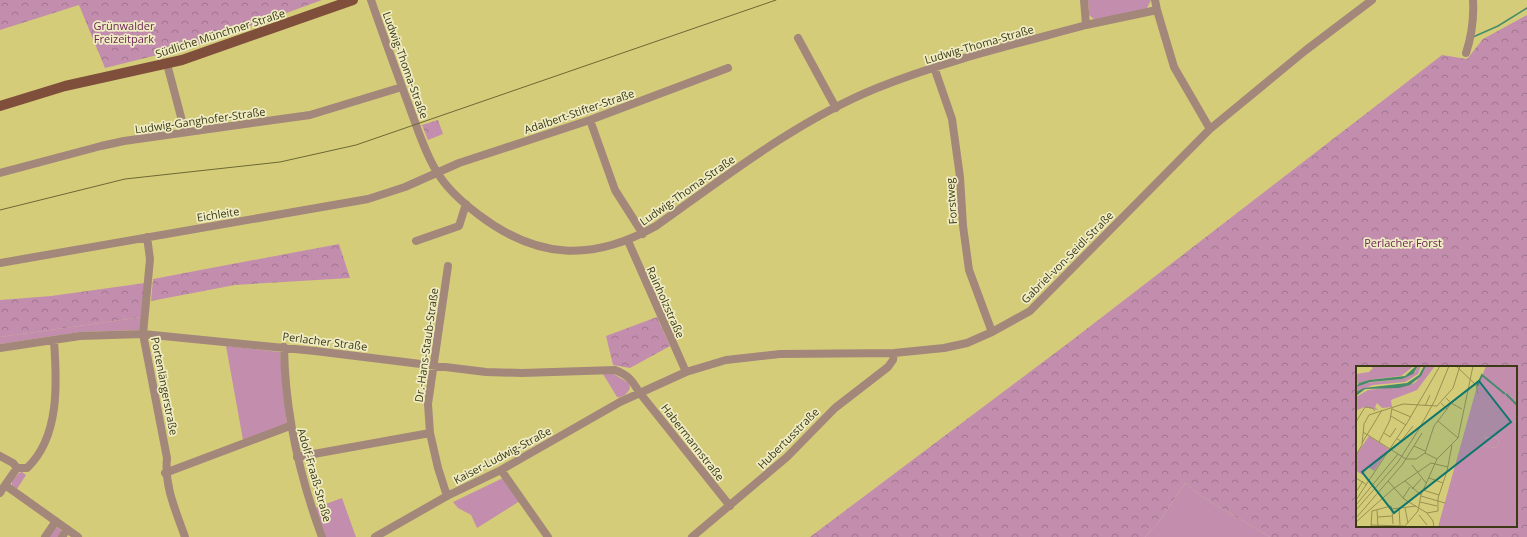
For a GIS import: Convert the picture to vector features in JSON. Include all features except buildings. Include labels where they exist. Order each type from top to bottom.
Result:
[{"type":"main road","name":"Südliche Münchner Straße","points":[[0,106],[65,86],[167,64],[247,38],[353,0]]},
{"type":"street","name":"Ludwig-Thoma-Straße","points":[[371,0],[402,87],[436,172],[450,190],[503,232],[539,247],[577,251],[613,246],[643,234],[781,139],[836,108],[876,88],[934,67],[1086,25],[1157,10]]},
{"type":"street","points":[[1084,0],[1086,25]]},
{"type":"street","points":[[1155,0],[1174,67],[1210,129]]},
{"type":"street","name":"Gabriel-von-Seidl-Straße","points":[[639,392],[686,372],[726,360],[792,354],[894,353],[944,348],[967,343],[992,332],[1030,311],[1210,129],[1306,50],[1372,0]]},
{"type":"street","points":[[1466,52],[1470,42],[1474,15],[1473,0]]},
{"type":"street","points":[[798,38],[836,108]]},
{"type":"street","points":[[167,64],[185,132]]},
{"type":"street","name":"Forstweg","points":[[934,67],[952,119],[960,177],[963,226],[969,270],[992,332]]},
{"type":"street","name":"Adalbert-Stifter-Straße","points":[[436,172],[590,120],[728,68]]},
{"type":"street","name":"Ludwig-Ganghofer-Straße","points":[[0,173],[101,146],[185,132],[310,115],[402,87]]},
{"type":"street","points":[[590,120],[615,190],[643,234]]},
{"type":"street","name":"Eichleite","points":[[0,263],[368,199],[405,186],[436,172]]},
{"type":"street","points":[[416,240],[459,226],[466,204]]},
{"type":"street","name":"Portenlängerstraße","points":[[147,237],[150,259],[143,334],[167,458],[165,473],[185,537]]},
{"type":"street","name":"Rainholzstraße","points":[[628,241],[686,372]]},
{"type":"street","name":"Dr.-Hans-Staub-Straße","points":[[447,496],[438,468],[430,433],[428,404],[448,266]]},
{"type":"street","name":"Perlacher Straße","points":[[0,348],[80,336],[143,334],[284,347],[433,367],[486,372],[522,373],[615,370],[626,374],[639,392]]},
{"type":"street","points":[[17,468],[27,468],[34,461],[52,419],[57,389],[54,341]]},
{"type":"street","name":"Adolf-Fraaß-Straße","points":[[284,347],[284,372],[290,426],[297,457],[322,537]]},
{"type":"street","name":"Hubertusstraße","points":[[692,537],[787,457],[835,408],[888,367],[893,360],[894,353]]},
{"type":"street","name":"Habermannstraße","points":[[639,392],[730,506]]},
{"type":"street","name":"Kaiser-Ludwig-Straße","points":[[378,536],[447,496],[501,470],[639,392]]},
{"type":"street","points":[[165,473],[290,426]]},
{"type":"street","points":[[297,457],[430,433]]},
{"type":"street","points":[[0,456],[13,463],[17,468]]},
{"type":"street","points":[[0,493],[17,468]]},
{"type":"street","points":[[501,470],[548,537]]},
{"type":"street","points":[[5,485],[78,537]]},
{"type":"street","points":[[45,537],[56,521]]},
{"type":"street","points":[[62,537],[67,529]]},
{"type":"green space","name":"Grünwalder Freizeitpark","points":[[0,0],[322,0],[198,45],[105,68],[79,5],[0,30]]},
{"type":"green space","points":[[1088,0],[1151,0],[1146,10],[1095,20],[1089,15]]},
{"type":"green space","name":"Perlacher Forst","points":[[1527,15],[1527,537],[1270,537],[1201,496],[1185,483],[1159,522],[1145,537],[810,537],[1071,341],[1442,55],[1467,59],[1483,39]]},
{"type":"green space","points":[[438,120],[443,134],[428,140],[422,125]]},
{"type":"green space","points":[[339,244],[350,278],[235,285],[151,301],[153,279]]},
{"type":"green space","points":[[145,283],[143,317],[0,337],[0,300],[51,296]]},
{"type":"green space","points":[[143,317],[141,330],[80,332],[0,344],[0,337]]},
{"type":"green space","points":[[657,317],[670,346],[630,368],[613,365],[606,336]]},
{"type":"green space","points":[[226,346],[280,352],[287,424],[243,440]]},
{"type":"green space","points":[[610,372],[629,383],[630,388],[623,396],[617,397],[603,374]]},
{"type":"green space","points":[[22,472],[26,475],[17,489],[12,485],[12,481],[19,473]]},
{"type":"green space","points":[[503,478],[520,501],[477,528],[471,515],[458,508],[453,502]]},
{"type":"green space","points":[[1185,483],[1201,496],[1270,537],[1145,537],[1159,522]]},
{"type":"green space","points":[[342,498],[356,537],[326,537],[315,508]]},
{"type":"green space","points":[[57,527],[62,531],[59,537],[48,537],[55,528]]},
{"type":"waterway","points":[[1473,37],[1498,26],[1527,8]]},
{"type":"tram line","points":[[0,210],[125,179],[280,162],[356,145],[776,0]]}]
